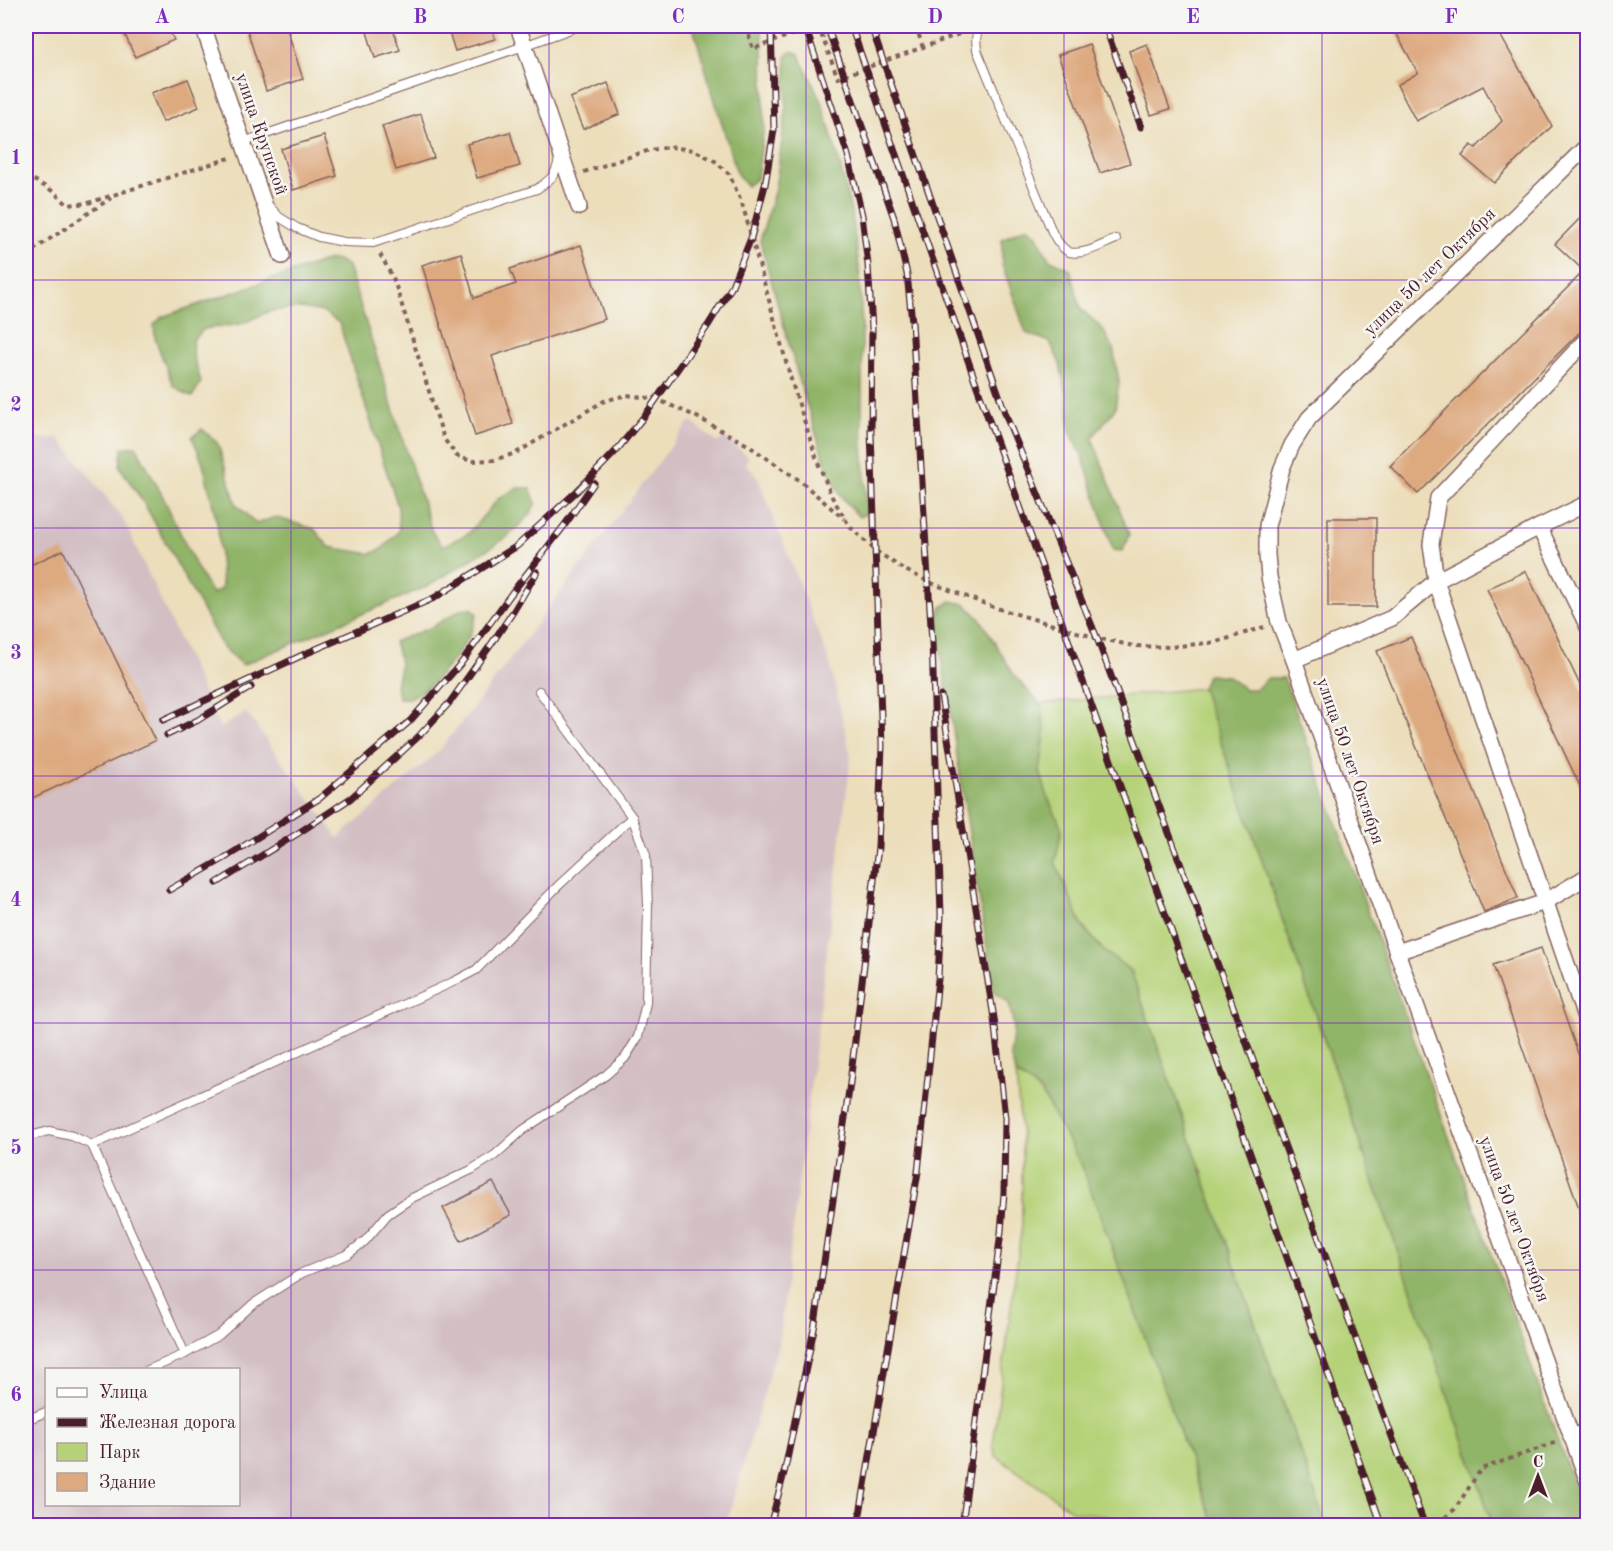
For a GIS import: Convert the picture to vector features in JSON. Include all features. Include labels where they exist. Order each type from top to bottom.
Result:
[{"type":"street","name":"улица Крупской","points":[[203,26],[282,256]]},
{"type":"street","points":[[518,26],[579,207]]},
{"type":"street","name":"улица 50 лет Октября","points":[[1587,145],[1309,418],[1292,445],[1282,468],[1268,526],[1267,555],[1269,578],[1279,622],[1587,1482]]},
{"type":"street","points":[[1587,338],[1438,498],[1431,544],[1436,581],[1587,1026]]},
{"type":"street","points":[[1294,660],[1392,618],[1436,581],[1587,503]]},
{"type":"street","points":[[1539,527],[1587,627]]},
{"type":"street","points":[[1397,952],[1545,902],[1587,876]]},
{"type":"street","points":[[1571,1437],[1587,1431]]},
{"type":"lane","points":[[245,148],[579,26]]},
{"type":"lane","points":[[978,27],[977,50],[1060,246],[1069,252],[1083,252],[1116,239]]},
{"type":"lane","points":[[262,198],[279,217],[304,231],[344,242],[373,243],[537,189],[550,180],[557,168],[560,151]]},
{"type":"lane","points":[[153,1368],[185,1354],[219,1335],[253,1304],[302,1273],[348,1254],[365,1241],[388,1214],[412,1198],[471,1170],[495,1155],[522,1130],[606,1075],[624,1058],[638,1037],[646,1003],[648,906],[646,855],[632,817],[539,691]]},
{"type":"lane","points":[[92,1145],[476,970],[558,886],[632,817]]},
{"type":"lane","points":[[26,1137],[49,1131],[72,1136],[92,1145],[185,1354]]},
{"type":"lane","points":[[26,1420],[45,1412]]},
{"type":"path","points":[[746,26],[753,49],[816,26],[838,78],[978,27]]},
{"type":"path","points":[[916,26],[924,48]]},
{"type":"path","points":[[568,177],[650,150],[670,147],[694,150],[716,161],[729,174],[742,204],[792,383],[818,463],[832,497],[850,527],[876,551],[929,582],[993,607],[1097,638],[1134,646],[1170,647],[1217,642],[1279,622]]},
{"type":"path","points":[[26,175],[54,192],[68,205],[88,203],[245,148]]},
{"type":"path","points":[[26,255],[117,194]]},
{"type":"path","points":[[373,243],[394,280],[444,440],[457,456],[471,461],[494,460],[516,453],[604,400],[627,395],[656,399],[696,416],[746,444],[799,480],[847,522]]},
{"type":"path","points":[[1429,1526],[1441,1521],[1455,1509],[1481,1469],[1571,1437]]},
{"type":"shaded area","points":[[690,421],[718,443],[723,436],[749,457],[745,463],[757,476],[829,660],[851,756],[779,1341],[726,1525],[26,1525],[26,439],[59,438],[122,517],[220,728],[246,712],[338,838],[437,753]]},
{"type":"green space","points":[[695,26],[761,26],[764,127],[757,178],[747,186],[737,174],[694,31]]},
{"type":"green space","points":[[790,51],[798,53],[821,100],[852,215],[859,267],[862,327],[862,424],[867,513],[859,517],[840,495],[825,462],[760,241],[775,189],[786,110],[786,57]]},
{"type":"green space","points":[[1027,227],[1036,234],[1049,259],[1070,269],[1081,309],[1102,328],[1113,348],[1119,382],[1115,409],[1092,438],[1129,534],[1123,551],[1113,550],[1082,455],[1070,431],[1067,396],[1060,364],[1050,342],[1026,333],[1002,264],[1002,239]]},
{"type":"green space","points":[[328,260],[338,260],[348,266],[432,532],[442,546],[468,534],[498,499],[517,488],[530,488],[536,503],[530,515],[506,538],[428,586],[242,665],[222,646],[145,505],[120,467],[122,448],[136,446],[212,594],[222,588],[218,527],[203,463],[192,437],[202,429],[218,444],[236,504],[256,524],[275,517],[314,529],[329,547],[371,554],[383,548],[399,531],[398,507],[339,323],[323,312],[300,308],[270,311],[241,324],[204,329],[192,341],[194,359],[201,382],[192,397],[173,386],[155,338],[154,325],[162,317]]},
{"type":"green space","points":[[950,601],[965,604],[981,620],[1014,675],[1040,704],[1045,731],[1040,772],[1048,798],[1062,829],[1055,862],[1083,927],[1104,951],[1131,971],[1326,1525],[1214,1525],[1082,1166],[1041,1092],[1016,1074],[1010,1055],[1014,1027],[1009,1003],[994,992],[939,641],[938,621],[941,608]]},
{"type":"green space","points":[[472,608],[477,614],[470,635],[455,658],[429,687],[410,698],[399,698],[396,685],[400,662],[394,642],[432,627],[460,610]]},
{"type":"green space","points":[[1207,675],[1228,676],[1244,689],[1256,689],[1268,678],[1284,678],[1587,1525],[1493,1525],[1202,688]]},
{"type":"green space","points":[[1202,688],[1493,1525],[1326,1525],[1131,971],[1104,951],[1083,927],[1055,862],[1062,829],[1048,798],[1040,772],[1045,731],[1040,704]]},
{"type":"green space","points":[[1016,1074],[1041,1092],[1082,1166],[1214,1525],[1130,1525],[1127,1521],[1103,1515],[1074,1512],[996,1456],[993,1445],[1022,1224],[1022,1142]]},
{"type":"building","points":[[121,26],[167,26],[174,40],[135,57]]},
{"type":"building","points":[[246,26],[286,26],[303,79],[266,91]]},
{"type":"building","points":[[392,26],[400,50],[375,58],[367,32]]},
{"type":"building","points":[[447,26],[491,26],[495,39],[455,51]]},
{"type":"building","points":[[1405,26],[1495,26],[1552,126],[1494,183],[1462,156],[1471,145],[1476,148],[1502,121],[1483,86],[1416,121],[1397,85],[1418,73],[1395,31]]},
{"type":"building","points":[[1089,44],[1130,163],[1100,173],[1058,55]]},
{"type":"building","points":[[1147,44],[1170,109],[1151,115],[1129,51]]},
{"type":"building","points":[[188,79],[199,107],[163,122],[151,93]]},
{"type":"building","points":[[608,83],[620,114],[583,129],[570,98]]},
{"type":"building","points":[[421,114],[434,158],[396,170],[382,126]]},
{"type":"building","points":[[510,132],[520,166],[477,178],[467,144]]},
{"type":"building","points":[[324,136],[337,176],[293,190],[281,149]]},
{"type":"building","points":[[1587,211],[1587,325],[1418,494],[1390,466],[1584,271],[1555,244]]},
{"type":"building","points":[[581,245],[605,319],[492,356],[513,424],[475,436],[422,265],[461,253],[474,298],[516,284],[510,269]]},
{"type":"building","points":[[1328,518],[1376,518],[1376,607],[1328,607]]},
{"type":"building","points":[[63,550],[155,741],[26,801],[26,567]]},
{"type":"building","points":[[1526,571],[1587,700],[1587,801],[1487,589]]},
{"type":"building","points":[[1411,637],[1518,898],[1484,912],[1377,651]]},
{"type":"building","points":[[1541,948],[1587,1079],[1587,1225],[1585,1225],[1493,965]]},
{"type":"building","points":[[493,1182],[511,1215],[461,1241],[443,1208]]},
{"type":"railway","points":[[163,720],[307,653],[434,598],[517,546],[577,491],[616,451],[646,414],[709,324],[731,288],[751,238],[765,185],[774,130],[771,26]]},
{"type":"railway","points":[[770,1526],[785,1469],[815,1324],[850,1083],[878,847],[882,746],[871,432],[872,329],[868,265],[862,215],[848,155],[805,26]]},
{"type":"railway","points":[[827,26],[894,218],[907,274],[932,642],[941,915],[938,979],[918,1172],[858,1526]]},
{"type":"railway","points":[[851,26],[1382,1526]]},
{"type":"railway","points":[[871,26],[1008,421],[1097,638],[1425,1526]]},
{"type":"railway","points":[[1105,26],[1141,127]]},
{"type":"railway","points":[[169,890],[320,798],[410,721],[462,662],[594,483]]},
{"type":"railway","points":[[217,883],[351,798],[419,736],[450,702],[513,612],[537,572]]},
{"type":"railway","points":[[167,735],[198,720],[251,687]]},
{"type":"railway","points":[[941,696],[994,1018],[1005,1118],[1001,1232],[962,1526]]}]
